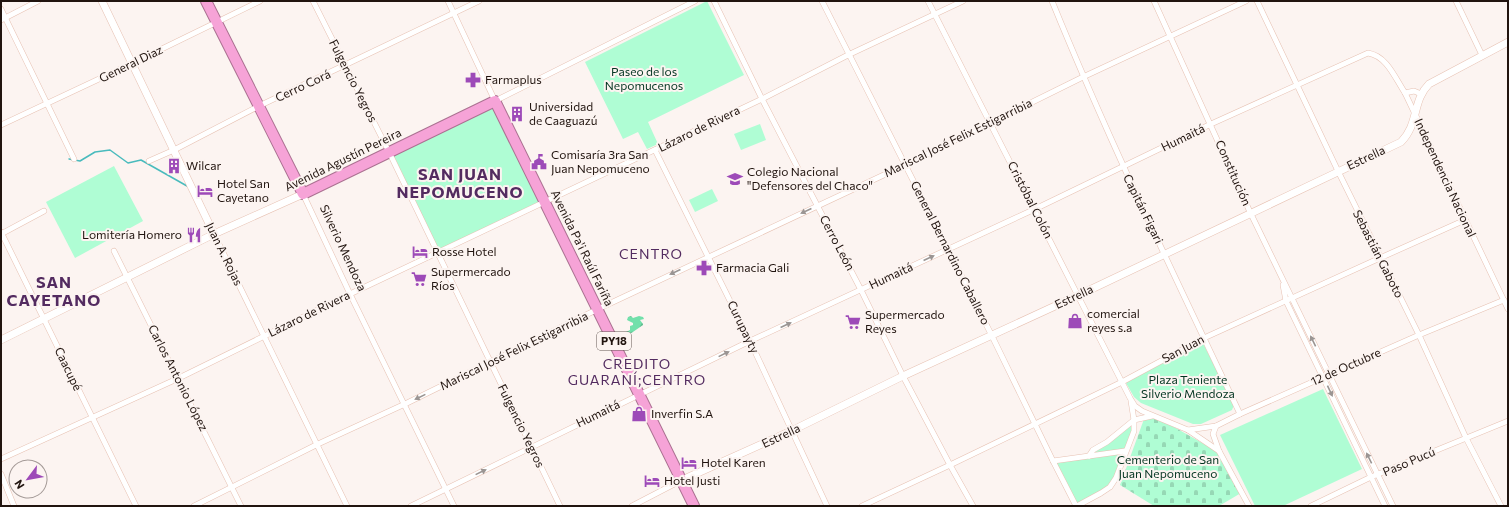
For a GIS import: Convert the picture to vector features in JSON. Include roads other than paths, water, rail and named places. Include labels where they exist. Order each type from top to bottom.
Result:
[{"type":"highway","name":"Silverio Mendoza","points":[[206,1],[303,194]]},
{"type":"highway","name":"Avenida Agustín Pereira","points":[[303,194],[495,101]]},
{"type":"highway","name":"Avenida Pa'i Raúl Fariña","points":[[495,101],[694,506]]},
{"type":"main road","name":"Juan A. Rojas","points":[[102,1],[214,234]]},
{"type":"main road","points":[[1421,94],[1429,84],[1508,42]]},
{"type":"main road","name":"Estrella","points":[[682,480],[791,431],[991,334],[1079,295],[1250,212],[1401,142],[1408,135],[1412,126],[1421,94]]},
{"type":"main road","name":"Avenida Agustín Pereira","points":[[1,340],[214,234],[303,194]]},
{"type":"street","points":[[3,19],[38,1]]},
{"type":"street","name":"General Diaz","points":[[1,125],[260,1]]},
{"type":"street","name":"Fulgencio Yegros","points":[[313,1],[389,152],[560,506]]},
{"type":"street","name":"Avenida Pa'i Raúl Fariña","points":[[448,1],[495,101]]},
{"type":"street","name":"Cerro Corá","points":[[149,161],[479,1]]},
{"type":"street","name":"Avenida Agustín Pereira","points":[[495,101],[695,1]]},
{"type":"street","name":"Cerro León","points":[[714,1],[762,99],[904,376],[973,506]]},
{"type":"street","name":"General Bernardino Caballero","points":[[822,1],[848,55],[991,334],[1052,461],[1077,506]]},
{"type":"street","name":"Cristóbal Colón","points":[[928,1],[1079,295],[1130,398]]},
{"type":"street","name":"Lázaro de Rivera","points":[[1,459],[179,378],[350,294],[545,203],[762,99],[848,55],[963,1]]},
{"type":"street","name":"Capitán Figari","points":[[1052,1],[1083,77],[1123,168],[1240,414]]},
{"type":"street","name":"Constitución","points":[[1154,1],[1250,212],[1393,506]]},
{"type":"street","name":"Mariscal José Felix Estigarribia","points":[[194,506],[318,444],[405,404],[598,309],[904,165],[1083,77],[1246,1]]},
{"type":"street","name":"Sebastián Gaboto","points":[[1257,1],[1338,172],[1419,335],[1466,438],[1501,506]]},
{"type":"street","points":[[1456,1],[1482,55]]},
{"type":"street","points":[[1,9],[3,19],[48,103],[74,159]]},
{"type":"street","name":"Humaitá","points":[[411,506],[750,341],[1123,168],[1211,124],[1368,53],[1373,54]]},
{"type":"street","name":"Independencia Nacional","points":[[1373,54],[1379,56],[1385,61],[1405,93],[1508,309]]},
{"type":"street","points":[[1405,93],[1414,91],[1421,94]]},
{"type":"street","name":"Curupayty","points":[[655,150],[709,256],[827,506]]},
{"type":"street","name":"Silverio Mendoza","points":[[303,194],[350,294],[454,506]]},
{"type":"street","points":[[1,233],[44,211]]},
{"type":"street","name":"San Juan","points":[[862,506],[1122,382],[1204,338],[1465,220]]},
{"type":"street","name":"Caacupé","points":[[1,233],[136,506]]},
{"type":"street","name":"Juan A. Rojas","points":[[214,234],[347,506]]},
{"type":"street","name":"Carlos Antonio López","points":[[114,251],[179,378],[241,506]]},
{"type":"street","name":"Constitución","points":[[1282,278],[1286,301],[1385,506]]},
{"type":"street","name":"12 de Octubre","points":[[1188,430],[1216,426],[1329,374],[1504,300]]},
{"type":"street","points":[[1130,398],[1135,406],[1142,411],[1188,430],[1218,451]]},
{"type":"street","points":[[1077,506],[1110,487],[1116,478],[1134,431],[1134,420],[1130,398]]},
{"type":"street","points":[[1089,456],[1093,450],[1107,442],[1134,420],[1153,415]]},
{"type":"street","name":"Paso Pucú","points":[[1311,506],[1371,478],[1508,421]]},
{"type":"street","points":[[1216,426],[1213,434],[1218,451],[1249,506]]},
{"type":"street","points":[[1052,461],[1125,452]]},
{"type":"street","points":[[1,474],[14,506]]},
{"type":"street","name":"Estrella","points":[[632,506],[682,480]]},
{"type":"waterway","points":[[69,159],[80,161],[95,152],[110,150],[128,163],[141,160],[187,186]]},
{"type":"place","name":"Farmaplus","points":[[473,80]]},
{"type":"place","name":"Universidad de Caaguazú","points":[[517,114]]},
{"type":"place","name":"Comisaría 3ra San Juan Nepomuceno","points":[[539,162]]},
{"type":"place","name":"Wilcar","points":[[174,166]]},
{"type":"place","name":"Colegio Nacional \"Defensores del Chaco\"","points":[[735,179]]},
{"type":"place","name":"Hotel San Cayetano","points":[[205,191]]},
{"type":"place","name":"Lomitería Homero","points":[[194,235]]},
{"type":"place","name":"Rosse Hotel","points":[[420,252]]},
{"type":"place","name":"Farmacia Gali","points":[[704,268]]},
{"type":"place","name":"Supermercado Ríos","points":[[419,279]]},
{"type":"place","name":"comercial reyes s.a","points":[[1075,321]]},
{"type":"place","name":"Supermercado Reyes","points":[[853,322]]},
{"type":"place","name":"Inverfin S.A","points":[[639,414]]},
{"type":"place","name":"Hotel Karen","points":[[689,463]]},
{"type":"place","name":"Hotel Justi","points":[[652,481]]},
{"type":"district","name":"SAN JUAN NEPOMUCENO","points":[[460,183]]},
{"type":"district","name":"CENTRO","points":[[651,254]]},
{"type":"district","name":"SAN CAYETANO","points":[[54,291]]},
{"type":"district","name":"CREDITO GUARANÍ;CENTRO","points":[[637,372]]},
{"type":"park label","name":"Paseo de los Nepomucenos","points":[[644,79]]},
{"type":"park label","name":"Plaza Teniente Silverio Mendoza","points":[[1188,387]]},
{"type":"park label","name":"Cementerio de San Juan Nepomuceno","points":[[1168,467]]}]
